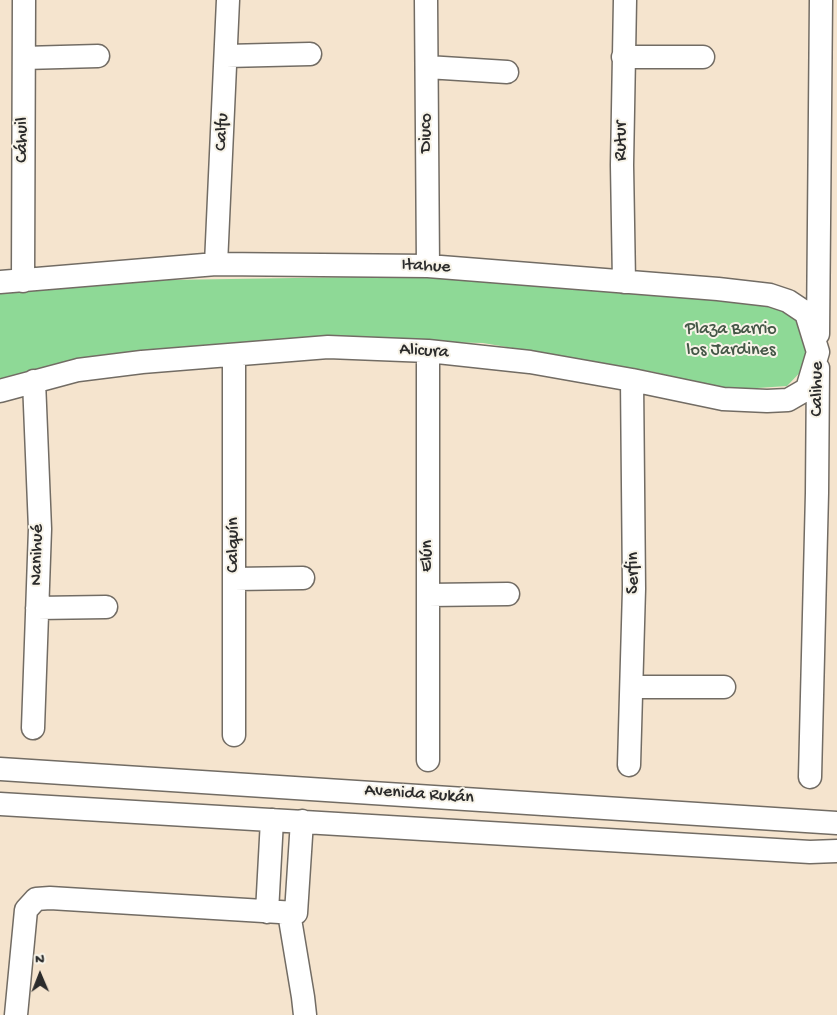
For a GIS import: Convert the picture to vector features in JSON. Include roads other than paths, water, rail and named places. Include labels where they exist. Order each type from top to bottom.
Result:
[{"type":"street","name":"Cáhuil","points":[[23,281],[24,0]]},
{"type":"street","name":"Calfu","points":[[216,264],[228,0]]},
{"type":"street","name":"Diuco","points":[[426,0],[428,266]]},
{"type":"street","name":"Rutur","points":[[624,282],[622,165],[625,0]]},
{"type":"street","name":"Calihue","points":[[810,777],[817,493],[828,352],[829,107],[821,0]]},
{"type":"street","points":[[226,56],[310,54]]},
{"type":"street","points":[[24,58],[98,56]]},
{"type":"street","points":[[623,57],[703,57]]},
{"type":"street","points":[[427,67],[507,72]]},
{"type":"street","name":"Itahue","points":[[0,282],[216,264],[428,266],[624,282],[770,295],[788,301],[806,313],[828,352]]},
{"type":"street","name":"Alicura","points":[[0,392],[78,370],[142,362],[328,347],[428,351],[530,362],[632,380],[723,399],[788,400],[807,389],[828,352]]},
{"type":"street","name":"Elún","points":[[428,351],[428,760]]},
{"type":"street","name":"Calquín","points":[[234,355],[234,735]]},
{"type":"street","name":"Serfin","points":[[629,765],[634,560],[632,380]]},
{"type":"street","name":"Nanihué","points":[[33,728],[40,529],[34,381]]},
{"type":"street","points":[[234,579],[303,578]]},
{"type":"street","points":[[428,595],[508,594]]},
{"type":"street","points":[[37,608],[106,607]]},
{"type":"street","points":[[632,688],[724,687]]},
{"type":"street","name":"Avenida Rukán","points":[[0,769],[837,823]]},
{"type":"street","points":[[26,805],[28,771]]},
{"type":"street","points":[[434,829],[437,796]]},
{"type":"street","name":"Avenida Rukán","points":[[0,804],[810,852],[837,851]]},
{"type":"street","points":[[267,912],[272,820]]},
{"type":"street","points":[[302,821],[293,913],[305,1015]]},
{"type":"street","points":[[16,1015],[26,910],[36,899],[50,898],[293,913]]},
{"type":"park label","name":"Plaza Barrio los Jardines","points":[[731,340]]}]
